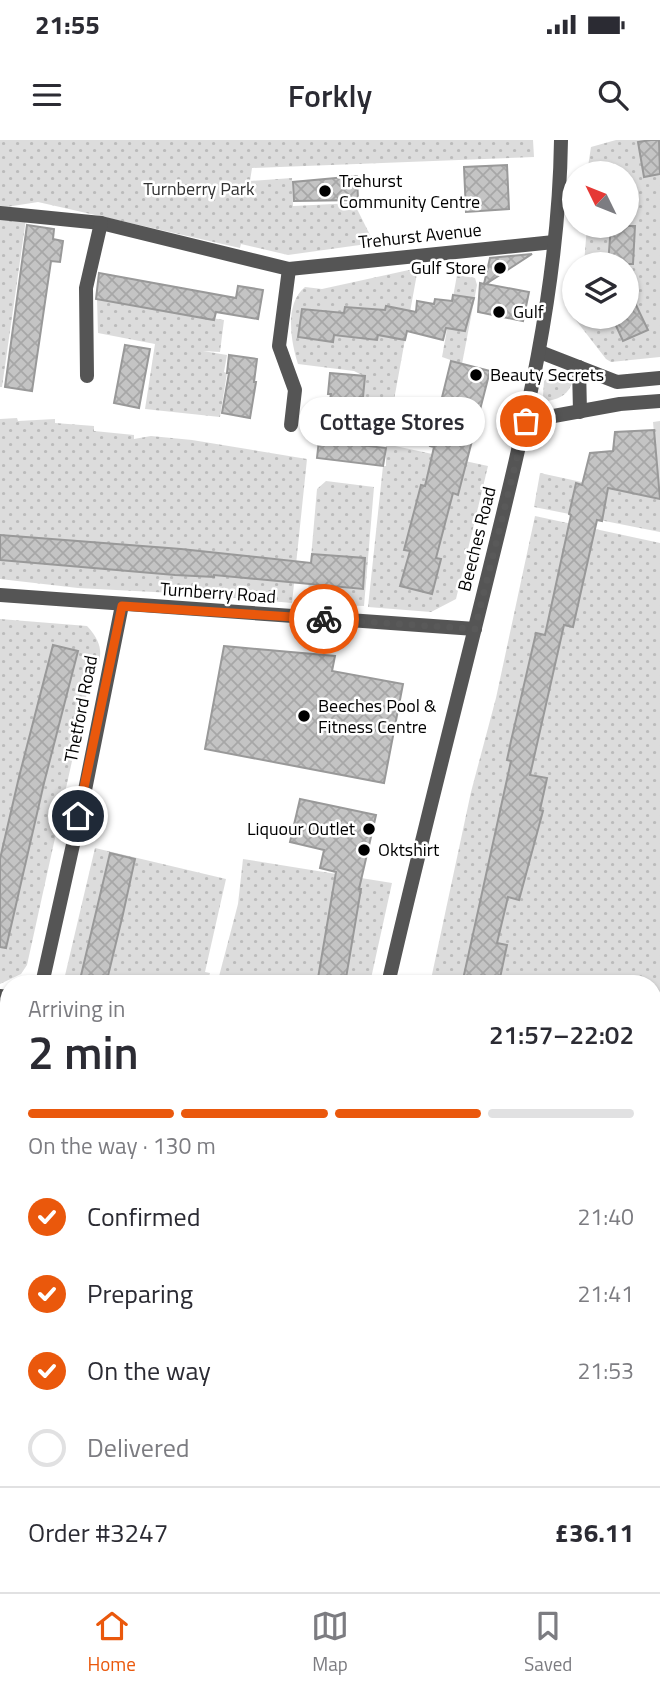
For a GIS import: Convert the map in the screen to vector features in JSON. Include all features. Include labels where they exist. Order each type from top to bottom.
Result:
[{"type":"street","name":"Beeches Road","points":[[390,975],[428,810],[526,421],[540,352],[561,185],[562,140]]},
{"type":"street","name":"Trehurst Avenue","points":[[0,212],[101,223],[289,269],[554,242]]},
{"type":"street","points":[[87,376],[86,288],[101,223]]},
{"type":"street","points":[[289,269],[279,346],[295,390],[291,425]]},
{"type":"street","points":[[540,352],[617,383],[660,378]]},
{"type":"street","points":[[579,367],[580,412]]},
{"type":"street","points":[[526,421],[660,401]]},
{"type":"street","name":"Turnberry Road","points":[[0,595],[122,606],[475,629]]},
{"type":"street","name":"Thetford Road","points":[[44,975],[122,606]]},
{"type":"green space","name":"Turnberry Park","points":[[0,140],[533,140],[534,157],[252,168],[250,181],[292,178],[293,206],[354,203],[374,243],[288,255],[241,244],[240,248],[38,202],[0,208]]},
{"type":"green space","points":[[616,140],[660,140],[660,357],[611,362],[583,329],[639,329],[639,252],[585,252],[586,238],[639,238],[639,161],[589,161],[591,147]]},
{"type":"green space","points":[[0,217],[26,219],[2,387],[0,387]]},
{"type":"green space","points":[[418,268],[386,444],[488,466],[456,599],[431,612],[368,607],[383,466],[386,466],[386,445],[352,437],[364,376],[354,371],[298,364],[291,324],[294,303],[305,287],[322,289]]},
{"type":"green space","points":[[457,275],[475,278],[477,285],[462,364],[442,357]]},
{"type":"green space","points":[[97,299],[224,320],[220,352],[203,351],[227,355],[220,417],[145,409],[155,344],[98,333]]},
{"type":"green space","points":[[560,371],[570,374],[573,381],[564,395],[548,401],[543,396],[544,381]]},
{"type":"green space","points":[[17,418],[18,421],[55,419],[55,423],[94,426],[94,431],[134,435],[134,439],[151,436],[192,440],[307,459],[292,603],[78,588],[0,579],[0,419]]},
{"type":"green space","points":[[660,421],[660,499],[653,422]]},
{"type":"green space","points":[[540,473],[660,499],[660,532],[534,507]]},
{"type":"green space","points":[[326,481],[374,487],[364,606],[307,604],[317,489]]},
{"type":"green space","points":[[535,516],[660,543],[660,975],[432,975],[471,792],[496,698]]},
{"type":"green space","points":[[0,619],[87,626],[99,643],[100,658],[87,693],[27,965],[19,975],[0,975]]},
{"type":"green space","points":[[95,848],[226,879],[205,972],[209,975],[65,975]]},
{"type":"green space","points":[[243,859],[392,883],[372,975],[219,975],[238,904]]},
{"type":"building","points":[[659,140],[660,174],[644,177],[638,142]]},
{"type":"building","points":[[507,165],[509,209],[466,212],[464,167]]},
{"type":"building","name":"Trehurst Community Centre","points":[[357,176],[358,200],[294,201],[293,182]]},
{"type":"building","points":[[27,225],[54,229],[53,239],[63,241],[60,262],[51,261],[32,391],[5,387]]},
{"type":"building","points":[[610,238],[634,238],[634,252],[609,252]]},
{"type":"building","points":[[532,254],[486,284],[529,292],[523,321],[478,312],[480,283],[484,284],[490,258]]},
{"type":"building","points":[[99,273],[236,298],[238,286],[263,290],[258,319],[216,312],[214,320],[96,299]]},
{"type":"building","points":[[453,295],[474,298],[465,331],[446,328],[443,340],[407,331],[405,340],[378,335],[377,340],[334,335],[333,342],[298,337],[302,309],[344,313],[345,307],[385,310],[386,306],[416,312],[417,301],[434,304],[435,299],[452,301]]},
{"type":"building","points":[[639,311],[648,330],[623,341],[618,329],[639,329]]},
{"type":"building","points":[[125,345],[150,349],[139,408],[114,403]]},
{"type":"building","points":[[229,355],[257,359],[250,418],[222,413],[229,373]]},
{"type":"building","points":[[451,361],[490,371],[458,495],[453,493],[436,558],[441,559],[432,594],[400,586],[410,551],[404,550],[421,485],[425,486],[434,447],[430,446]]},
{"type":"building","points":[[330,373],[365,376],[363,397],[360,397],[351,444],[386,448],[383,466],[317,458],[331,394],[328,394]]},
{"type":"building","points":[[654,430],[660,499],[608,488],[602,521],[597,520],[573,627],[564,625],[530,775],[547,778],[540,810],[543,811],[519,900],[508,897],[497,943],[507,945],[501,975],[464,975],[511,761],[507,760],[511,741],[536,633],[545,635],[576,483],[582,485],[590,453],[613,451],[615,432]]},
{"type":"building","points":[[0,535],[181,549],[311,563],[312,554],[365,558],[363,589],[0,560]]},
{"type":"building","points":[[53,645],[78,651],[6,948],[0,947],[0,859]]},
{"type":"building","name":"Beeches Pool & Fitness Centre","points":[[224,646],[335,656],[332,671],[403,684],[384,783],[205,749]]},
{"type":"building","points":[[300,799],[376,815],[359,889],[347,975],[319,975],[336,872],[320,868],[324,850],[290,842]]},
{"type":"building","points":[[110,853],[135,859],[108,975],[81,975]]},
{"type":"way so far","points":[[324,619],[475,629],[526,421]]},
{"type":"place","name":"Trehurst Community Centre","points":[[325,191]]},
{"type":"place","name":"Gulf Store","points":[[500,268]]},
{"type":"place","name":"Gulf","points":[[499,312]]},
{"type":"place","name":"Beauty Secrets","points":[[476,375]]},
{"type":"place","name":"Cottage Stores","points":[[526,421]]},
{"type":"place","name":"Beeches Pool & Fitness Centre","points":[[304,716]]},
{"type":"place","name":"Liquour Outlet","points":[[369,829]]},
{"type":"place","name":"Oktshirt","points":[[364,850]]},
{"type":"route","points":[[78,816],[122,606],[324,619]]}]
